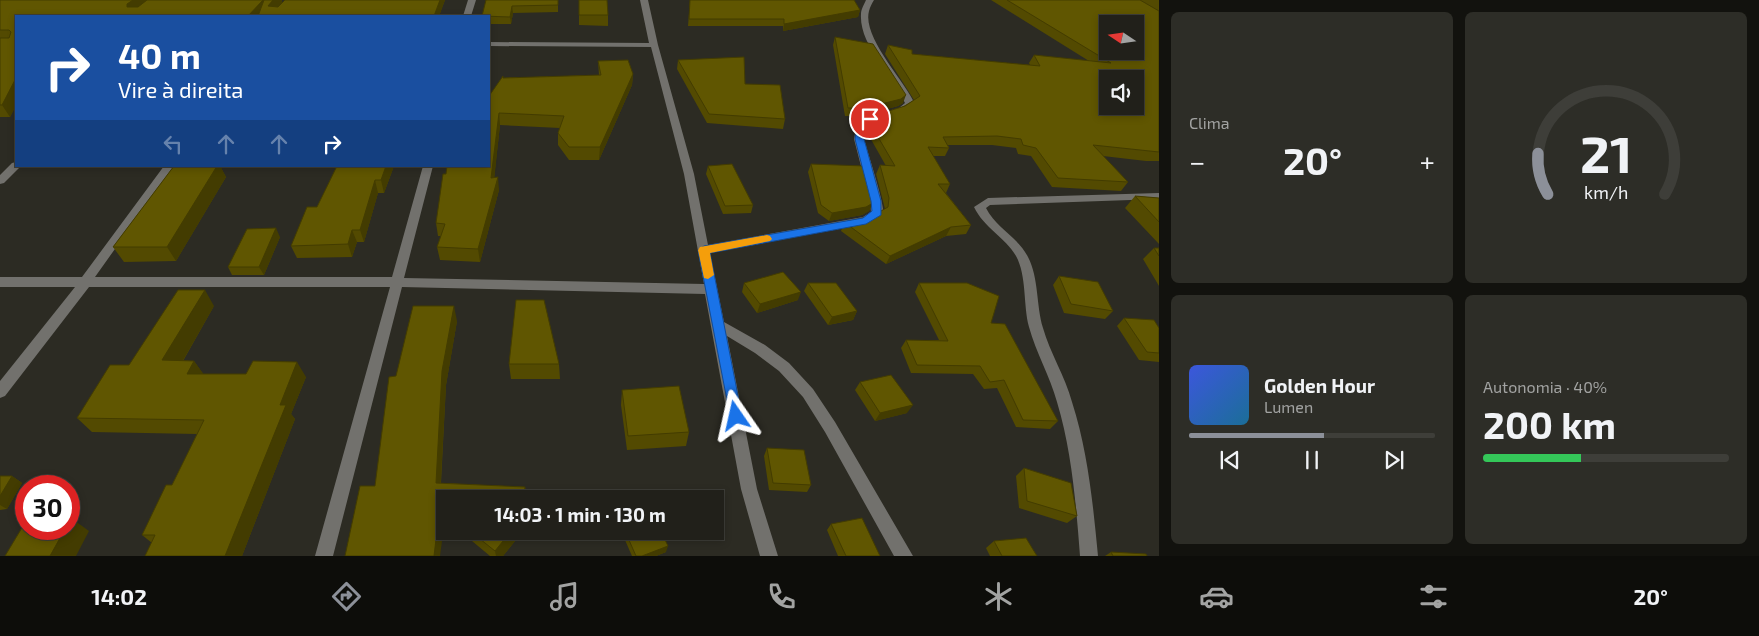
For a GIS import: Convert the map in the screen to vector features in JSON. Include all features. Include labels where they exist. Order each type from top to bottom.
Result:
[{"type":"street","points":[[467,15],[472,0]]},
{"type":"street","points":[[704,250],[866,220],[877,212],[876,201],[859,139],[861,128],[870,119],[902,110],[910,104],[908,95],[876,49],[863,22],[863,11],[870,0]]},
{"type":"street","points":[[648,3],[654,45],[689,174],[750,489],[769,556]]},
{"type":"street","points":[[490,44],[654,45]]},
{"type":"street","points":[[0,181],[15,166]]},
{"type":"street","points":[[0,392],[86,282],[168,167]]},
{"type":"street","points":[[324,556],[428,167]]},
{"type":"street","points":[[1089,556],[1084,483],[1065,402],[1036,328],[1025,263],[1014,246],[984,217],[980,207],[988,202],[1159,196]]},
{"type":"street","points":[[0,282],[398,282],[711,289]]},
{"type":"street","points":[[718,325],[760,349],[784,368],[808,394],[830,427],[904,556]]},
{"type":"building","points":[[0,0],[133,0],[127,4],[127,7],[138,7],[147,0],[263,0],[249,15],[15,15],[15,80],[2,105],[0,105],[0,38],[9,38],[11,32],[9,30],[0,30]]},
{"type":"building","points":[[264,0],[273,0],[268,6],[278,7],[285,0],[440,0],[434,15],[258,15]]},
{"type":"building","points":[[486,0],[558,0],[558,5],[512,6],[510,17],[482,15]]},
{"type":"building","points":[[579,0],[607,0],[608,15],[579,15]]},
{"type":"building","points":[[690,0],[854,0],[860,10],[784,24],[784,19],[689,19]]},
{"type":"building","points":[[1007,0],[1140,0],[1159,11],[1159,152],[1093,145],[1128,182],[1058,178],[1036,148],[1023,145],[1021,139],[997,136],[943,137],[949,148],[928,147],[950,184],[938,184],[971,225],[951,227],[890,256],[844,222],[872,216],[888,207],[889,198],[880,165],[895,166],[871,125],[876,117],[882,113],[905,106],[920,96],[888,45],[912,50],[912,54],[1040,66],[1034,55],[1111,63],[1106,60],[1144,60],[1144,15],[1099,15],[1099,56]]},
{"type":"building","points":[[835,37],[873,44],[906,95],[901,99],[869,107],[863,113],[860,108],[848,108]]},
{"type":"building","points":[[744,57],[745,84],[780,85],[785,119],[709,114],[678,60]]},
{"type":"building","points":[[628,60],[633,74],[600,147],[569,147],[558,133],[564,116],[499,113],[491,178],[498,177],[478,249],[437,247],[445,224],[436,223],[443,174],[446,174],[447,167],[490,167],[490,95],[503,76],[503,78],[601,75],[598,61]]},
{"type":"building","points":[[732,164],[753,205],[725,206],[708,166]]},
{"type":"building","points":[[811,164],[864,166],[873,203],[866,207],[832,213],[821,205]]},
{"type":"building","points":[[173,167],[216,167],[167,247],[113,247]]},
{"type":"building","points":[[337,167],[386,167],[381,180],[375,180],[360,230],[352,230],[348,244],[291,246],[307,207],[317,207]]},
{"type":"building","points":[[1135,196],[1159,198],[1159,222]]},
{"type":"building","points":[[276,228],[259,267],[228,267],[247,229]]},
{"type":"building","points":[[1154,248],[1159,248],[1159,256]]},
{"type":"building","points":[[783,272],[801,292],[760,304],[744,283]]},
{"type":"building","points":[[1059,276],[1098,282],[1113,311],[1071,304]]},
{"type":"building","points":[[808,283],[836,283],[857,311],[832,317]]},
{"type":"building","points":[[919,283],[967,283],[999,296],[991,323],[1005,324],[1058,421],[1023,420],[1004,380],[990,382],[980,366],[917,365],[906,340],[948,341]]},
{"type":"building","points":[[178,290],[205,290],[162,360],[194,361],[187,374],[246,374],[253,361],[297,362],[280,405],[286,405],[225,556],[145,556],[155,535],[142,535],[166,485],[172,485],[204,420],[77,418],[110,365],[129,365]]},
{"type":"building","points":[[516,300],[544,300],[559,364],[509,364]]},
{"type":"building","points":[[413,306],[454,306],[442,371],[436,483],[525,487],[524,490],[436,490],[434,556],[345,556],[360,486],[375,486],[389,377],[396,376]]},
{"type":"building","points":[[1124,318],[1154,320],[1159,328],[1159,353],[1147,352]]},
{"type":"building","points":[[891,375],[913,405],[880,413],[860,382]]},
{"type":"building","points":[[679,386],[689,432],[628,436],[622,390]]},
{"type":"building","points":[[767,448],[804,450],[811,485],[773,483]]},
{"type":"building","points":[[1024,468],[1071,483],[1077,516],[1027,501]]},
{"type":"building","points":[[0,476],[12,476],[0,496]]},
{"type":"building","points":[[862,518],[880,556],[846,556],[831,524]]},
{"type":"building","points":[[1026,538],[1037,556],[1002,556],[994,541]]},
{"type":"building","points":[[15,539],[59,540],[50,556],[5,556]]},
{"type":"building","points":[[481,540],[504,540],[495,551]]},
{"type":"building","points":[[629,540],[665,540],[668,546],[642,556],[636,556]]},
{"type":"building","points":[[1111,552],[1146,554],[1147,556],[1113,556]]},
{"type":"slow traffic","points":[[708,275],[704,250],[767,239]]},
{"type":"route","points":[[736,416],[704,250],[866,220],[877,212],[876,201],[859,139],[861,128],[870,119]]}]
